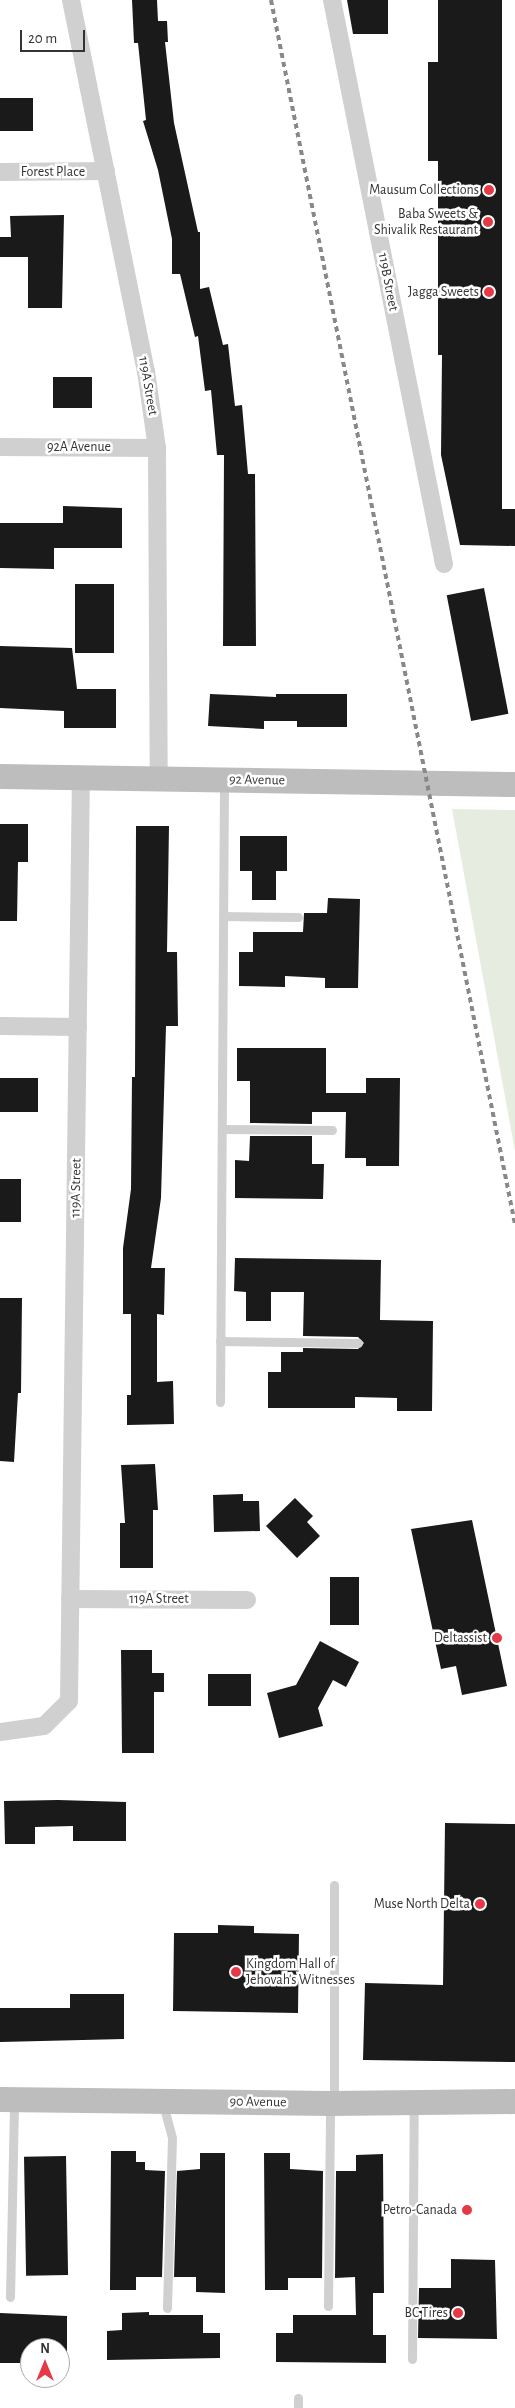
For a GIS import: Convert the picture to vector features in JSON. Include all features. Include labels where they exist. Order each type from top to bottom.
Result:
[{"type":"street","name":"119A Street","points":[[72,0],[146,370],[157,448],[158,779]]},
{"type":"street","name":"119B Street","points":[[332,0],[444,564]]},
{"type":"street","name":"Forest Place","points":[[0,172],[106,171]]},
{"type":"street","name":"92A Avenue","points":[[0,447],[157,448]]},
{"type":"street","name":"92 Avenue","points":[[0,776],[515,784]]},
{"type":"street","name":"119A Street","points":[[0,1732],[44,1726],[69,1701],[81,778]]},
{"type":"street","points":[[0,1026],[78,1027]]},
{"type":"street","name":"119A Street","points":[[70,1599],[247,1600]]},
{"type":"street","name":"90 Avenue","points":[[7,2099],[332,2104],[414,2100],[515,2101]]},
{"type":"lane","points":[[220,1402],[224,780]]},
{"type":"lane","points":[[223,916],[298,917]]},
{"type":"lane","points":[[222,1129],[332,1130]]},
{"type":"lane","points":[[220,1341],[358,1343]]},
{"type":"lane","points":[[328,2306],[334,1885]]},
{"type":"lane","points":[[7,2099],[10,2297]]},
{"type":"lane","points":[[412,2359],[414,2100]]},
{"type":"lane","points":[[163,2101],[172,2138],[167,2308]]},
{"type":"lane","points":[[298,2398],[298,2408]]},
{"type":"shaded area","points":[[452,809],[515,810],[515,1151]]},
{"type":"building","points":[[132,0],[157,0],[158,21],[167,21],[168,42],[165,42],[174,123],[198,232],[200,232],[200,289],[209,287],[223,345],[228,344],[235,406],[242,405],[248,474],[255,474],[256,646],[223,646],[224,455],[217,455],[211,390],[205,391],[198,336],[195,337],[180,274],[172,274],[172,239],[158,170],[143,121],[146,120],[138,43],[134,43]]},
{"type":"building","points":[[347,0],[388,0],[388,34],[353,34]]},
{"type":"building","points":[[438,0],[502,0],[502,509],[515,509],[515,546],[460,545],[441,455],[442,355],[438,355],[438,161],[428,161],[428,62],[438,62]]},
{"type":"building","points":[[0,98],[33,98],[33,131],[0,131]]},
{"type":"building","points":[[64,215],[62,308],[28,308],[28,257],[0,257],[0,237],[11,237],[10,216]]},
{"type":"building","points":[[53,377],[92,377],[92,408],[53,408]]},
{"type":"building","points":[[63,506],[122,508],[122,548],[54,548],[54,569],[0,568],[0,523],[63,523]]},
{"type":"building","points":[[75,584],[114,584],[114,653],[75,653]]},
{"type":"building","points":[[484,588],[508,714],[471,721],[447,595]]},
{"type":"building","points":[[0,646],[72,648],[77,689],[116,689],[116,728],[64,728],[64,711],[0,708]]},
{"type":"building","points":[[210,694],[276,697],[276,694],[347,694],[347,727],[297,727],[297,721],[264,721],[264,729],[208,726]]},
{"type":"building","points":[[0,824],[28,824],[28,862],[18,862],[17,921],[0,921]]},
{"type":"building","points":[[136,826],[169,826],[167,952],[177,952],[178,1026],[166,1026],[161,1198],[151,1268],[165,1268],[164,1315],[157,1314],[157,1382],[173,1381],[174,1424],[127,1425],[127,1395],[131,1395],[131,1314],[123,1314],[123,1248],[131,1189],[132,1077],[135,1077]]},
{"type":"building","points":[[240,836],[287,836],[287,871],[276,871],[276,900],[252,900],[252,871],[240,871]]},
{"type":"building","points":[[328,898],[360,899],[358,988],[325,988],[325,978],[285,976],[285,987],[239,986],[239,952],[253,952],[253,932],[303,932],[304,913],[327,913]]},
{"type":"building","points":[[237,1048],[326,1048],[326,1093],[366,1093],[366,1078],[400,1078],[399,1166],[366,1166],[366,1158],[345,1158],[346,1112],[312,1112],[312,1124],[250,1123],[250,1081],[237,1081]]},
{"type":"building","points":[[0,1078],[38,1078],[38,1112],[0,1112]]},
{"type":"building","points":[[250,1136],[312,1136],[312,1164],[324,1164],[323,1199],[235,1198],[235,1160],[249,1161]]},
{"type":"building","points":[[0,1179],[21,1179],[21,1222],[0,1222]]},
{"type":"building","points":[[235,1258],[381,1260],[380,1320],[433,1321],[432,1411],[397,1411],[397,1398],[355,1397],[355,1408],[268,1408],[268,1372],[281,1372],[281,1352],[303,1352],[303,1348],[358,1349],[364,1343],[358,1337],[303,1336],[304,1292],[271,1292],[271,1321],[246,1321],[246,1292],[234,1291]]},
{"type":"building","points":[[0,1298],[22,1298],[21,1393],[18,1393],[14,1462],[0,1461]]},
{"type":"building","points":[[155,1464],[158,1510],[153,1510],[153,1568],[120,1568],[120,1523],[125,1523],[121,1465]]},
{"type":"building","points":[[243,1494],[243,1501],[259,1501],[260,1531],[214,1532],[213,1495]]},
{"type":"building","points":[[295,1498],[313,1516],[307,1522],[320,1536],[297,1558],[266,1526]]},
{"type":"building","points":[[472,1520],[507,1686],[462,1695],[456,1666],[441,1669],[411,1529]]},
{"type":"building","points":[[330,1577],[359,1577],[359,1625],[330,1625]]},
{"type":"building","points":[[320,1641],[359,1662],[346,1687],[333,1680],[318,1708],[323,1726],[279,1738],[267,1693],[296,1685]]},
{"type":"building","points":[[121,1650],[152,1650],[152,1673],[164,1673],[164,1692],[154,1692],[154,1753],[122,1753]]},
{"type":"building","points":[[208,1674],[251,1674],[251,1706],[208,1706]]},
{"type":"building","points":[[4,1801],[126,1802],[126,1841],[73,1841],[73,1826],[35,1827],[35,1844],[5,1844]]},
{"type":"building","name":"Muse North Delta","points":[[445,1823],[515,1824],[515,2062],[363,2060],[365,1983],[443,1985]]},
{"type":"building","name":"Kingdom Hall of Jehovah's Witnesses","points":[[218,1925],[254,1926],[254,1933],[299,1934],[298,2013],[173,2011],[174,1933],[218,1933]]},
{"type":"building","points":[[70,1994],[124,1994],[124,2039],[0,2042],[0,2008],[70,2008]]},
{"type":"building","points":[[111,2151],[136,2151],[136,2162],[145,2162],[145,2170],[165,2171],[162,2277],[136,2277],[136,2290],[110,2290]]},
{"type":"building","points":[[200,2153],[225,2153],[225,2293],[196,2292],[196,2277],[174,2277],[177,2171],[200,2169]]},
{"type":"building","points":[[264,2153],[290,2153],[290,2169],[323,2171],[322,2278],[288,2278],[288,2290],[265,2290]]},
{"type":"building","points":[[383,2154],[384,2293],[373,2293],[373,2335],[386,2335],[386,2363],[276,2362],[276,2333],[293,2333],[293,2315],[356,2315],[355,2277],[335,2278],[336,2171],[356,2171],[356,2155]]},
{"type":"building","points":[[66,2156],[68,2275],[26,2276],[24,2157]]},
{"type":"building","name":"BC Tires","points":[[451,2259],[495,2260],[497,2339],[418,2338],[419,2288],[451,2288]]},
{"type":"building","points":[[149,2312],[149,2315],[203,2315],[203,2333],[220,2333],[220,2358],[107,2360],[107,2331],[122,2330],[122,2313]]},
{"type":"building","points":[[0,2313],[67,2316],[67,2338],[20,2338],[20,2363],[0,2363]]},
{"type":"railway","points":[[271,0],[515,1224]]},
{"type":"place","name":"Mausum Collections","points":[[489,190]]},
{"type":"place","name":"Baba Sweets & Shivalik Restaurant","points":[[488,222]]},
{"type":"place","name":"Jagga Sweets","points":[[489,292]]},
{"type":"place","name":"Deltassist","points":[[497,1638]]},
{"type":"place","name":"Muse North Delta","points":[[480,1904]]},
{"type":"place","name":"Kingdom Hall of Jehovah's Witnesses","points":[[236,1972]]},
{"type":"place","name":"Petro-Canada","points":[[467,2210]]},
{"type":"place","name":"BC Tires","points":[[458,2313]]}]
